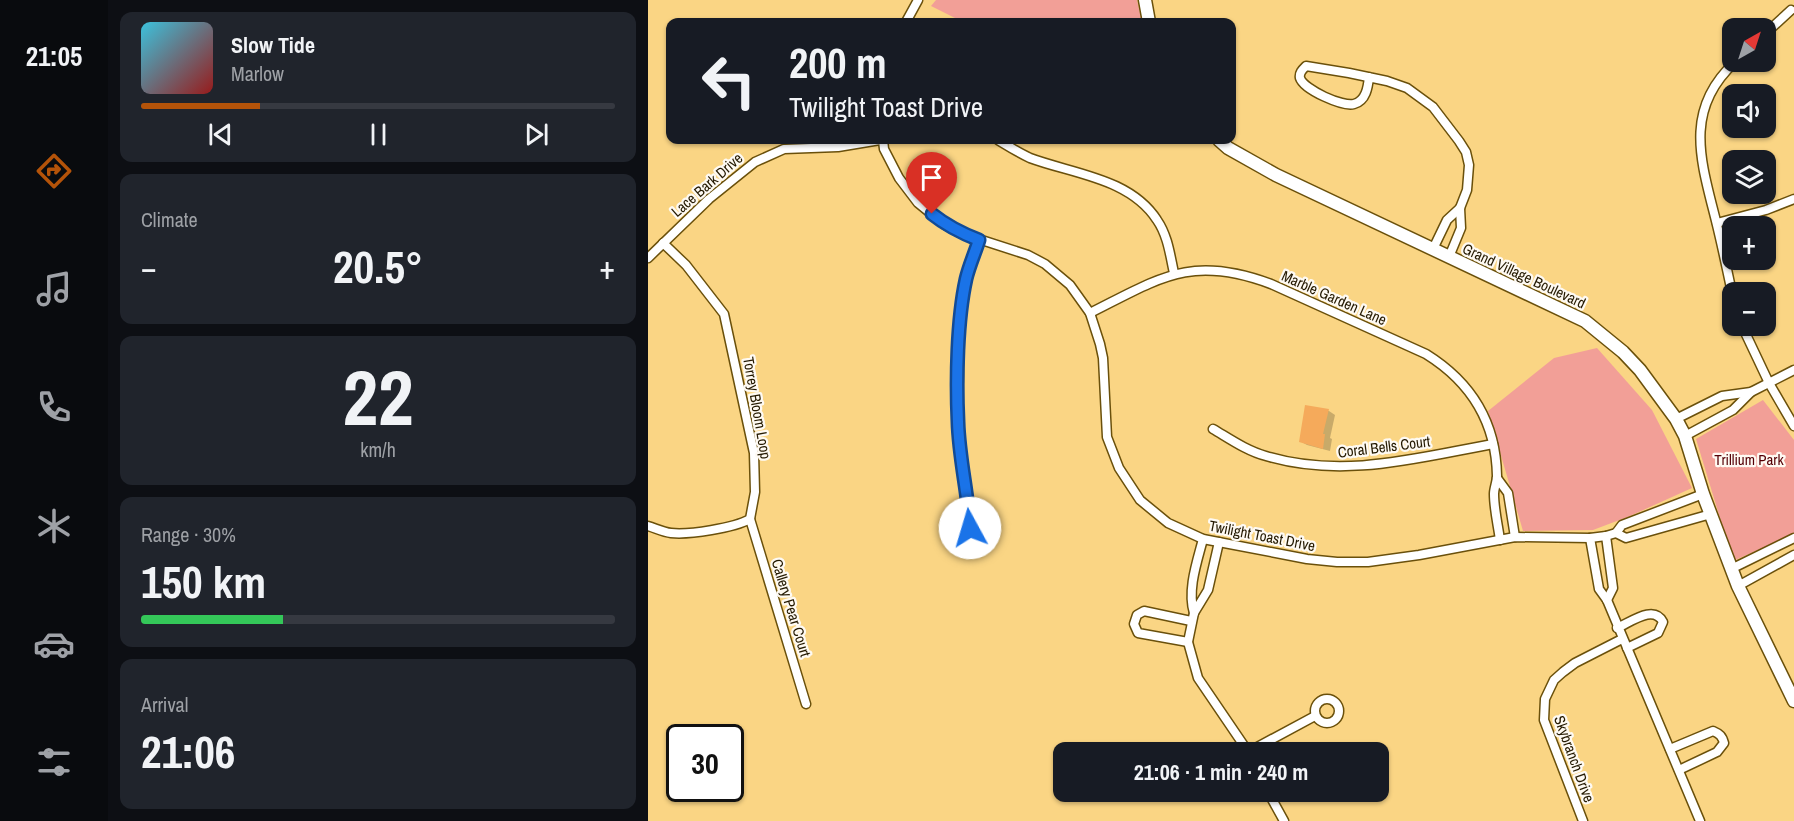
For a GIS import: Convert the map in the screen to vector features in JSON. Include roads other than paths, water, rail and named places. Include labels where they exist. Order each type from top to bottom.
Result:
[{"type":"street","points":[[908,18],[918,0]]},
{"type":"street","points":[[1145,0],[1148,18]]},
{"type":"street","points":[[1776,24],[1791,10]]},
{"type":"street","points":[[1369,77],[1367,90],[1361,100],[1353,105],[1314,92],[1304,85],[1300,73],[1306,66],[1369,77],[1407,88],[1433,107],[1466,152],[1469,165],[1467,190],[1460,208],[1461,228],[1449,257]]},
{"type":"street","points":[[1727,72],[1715,86],[1707,104],[1700,127],[1700,148],[1704,176],[1730,282]]},
{"type":"street","name":"Lace Bark Drive","points":[[663,243],[709,199],[755,162],[784,149],[857,144]]},
{"type":"street","name":"Twilight Toast Drive","points":[[883,144],[899,178],[918,203],[945,225],[979,240],[1009,247],[1045,264],[1070,285],[1090,313],[1103,358],[1107,437],[1119,468],[1140,500],[1154,513],[1168,523],[1203,539],[1307,559],[1368,562],[1515,537],[1590,538],[1606,536],[1616,533],[1622,525],[1704,494]]},
{"type":"street","points":[[1005,144],[1029,157],[1120,188],[1139,200],[1157,220],[1168,244],[1174,273]]},
{"type":"street","name":"Grand Village Boulevard","points":[[1224,144],[1276,175],[1585,321],[1623,352],[1640,370],[1676,419],[1685,436],[1731,569],[1794,701]]},
{"type":"street","points":[[1717,223],[1766,210],[1794,199]]},
{"type":"street","points":[[1432,249],[1447,220],[1460,208]]},
{"type":"street","points":[[970,543],[958,423],[960,316],[967,278],[979,240]]},
{"type":"street","points":[[648,258],[663,243]]},
{"type":"street","name":"Torrey Bloom Loop","points":[[663,243],[686,265],[724,314],[754,453],[755,492],[750,519]]},
{"type":"street","name":"Marble Garden Lane","points":[[1090,313],[1174,273],[1201,269],[1246,274],[1426,354],[1460,381],[1484,413],[1493,444],[1497,478],[1494,492],[1500,540]]},
{"type":"street","points":[[1747,336],[1769,383],[1794,426]]},
{"type":"street","points":[[1685,436],[1733,410],[1751,392],[1794,370]]},
{"type":"street","points":[[1676,419],[1722,396],[1751,392]]},
{"type":"street","name":"Coral Bells Court","points":[[1213,429],[1265,456],[1336,468],[1378,465],[1493,444]]},
{"type":"street","name":"Marble Garden Lane","points":[[1497,478],[1508,493],[1515,537]]},
{"type":"street","name":"Twilight Toast Drive","points":[[1616,533],[1626,538],[1711,514]]},
{"type":"street","points":[[648,526],[672,533],[717,529],[750,519]]},
{"type":"street","name":"Callery Pear Court","points":[[750,519],[806,704]]},
{"type":"street","points":[[1606,536],[1613,588],[1607,600]]},
{"type":"street","points":[[1590,538],[1599,589],[1607,600],[1700,821]]},
{"type":"street","points":[[1731,569],[1794,538]]},
{"type":"street","points":[[1203,539],[1192,588],[1192,617],[1188,642],[1198,678],[1242,742]]},
{"type":"street","points":[[1192,617],[1208,590],[1219,542]]},
{"type":"street","points":[[1738,586],[1794,555]]},
{"type":"street","points":[[1188,642],[1138,633],[1134,624],[1137,615],[1144,611],[1192,617]]},
{"type":"street","points":[[1617,628],[1651,613],[1657,615],[1663,622],[1658,633],[1627,648]]},
{"type":"street","name":"Skybranch Drive","points":[[1583,821],[1544,720],[1545,699],[1554,680],[1563,672],[1575,663],[1623,639]]},
{"type":"street","points":[[1267,742],[1315,716]]},
{"type":"street","points":[[1670,749],[1713,731],[1721,735],[1723,739],[1724,744],[1717,752],[1679,770]]},
{"type":"street","points":[[1274,802],[1284,821]]},
{"type":"park label","name":"Trillium Park","points":[[1749,460]]}]
